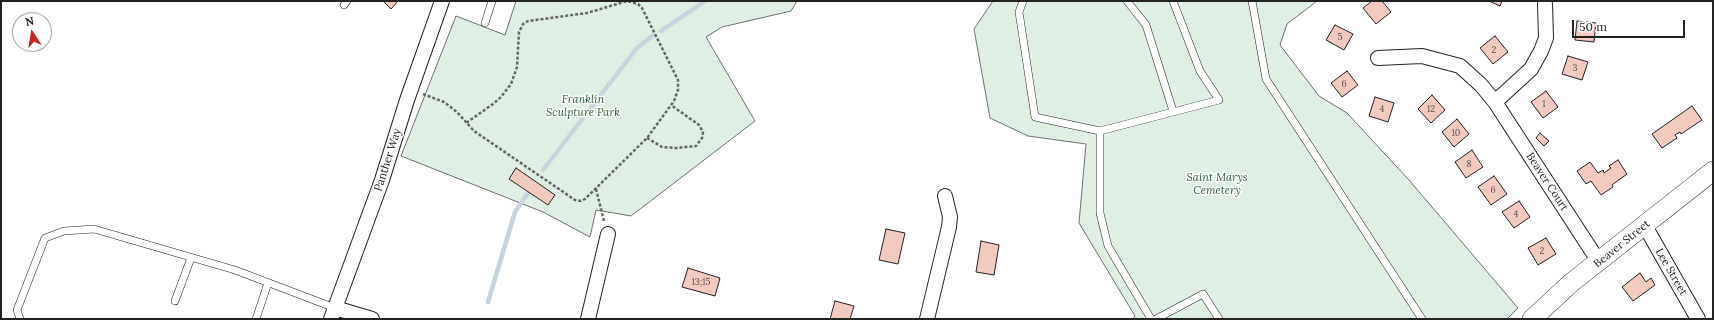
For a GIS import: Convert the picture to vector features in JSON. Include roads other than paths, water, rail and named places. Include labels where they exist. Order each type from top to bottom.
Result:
[{"type":"main road","name":"Beaver Street","points":[[1532,319],[1571,284],[1713,171]]},
{"type":"street","name":"Panther Way","points":[[333,313],[382,180],[410,91],[442,1]]},
{"type":"street","points":[[1495,102],[1532,69],[1546,38],[1544,4]]},
{"type":"street","name":"Beaver Court","points":[[1378,58],[1422,56],[1460,66],[1481,85],[1495,102],[1599,262]]},
{"type":"street","points":[[927,319],[949,227],[950,213],[945,196]]},
{"type":"street","name":"Lee Street","points":[[1645,226],[1698,319]]},
{"type":"street","points":[[588,319],[608,234]]},
{"type":"street","points":[[333,313],[372,319]]},
{"type":"lane","points":[[485,23],[492,1]]},
{"type":"lane","points":[[1023,1],[1019,12],[1035,117],[1100,131],[1219,100],[1200,72],[1173,1]]},
{"type":"lane","points":[[1127,1],[1146,25],[1172,112]]},
{"type":"lane","points":[[1254,2],[1266,79],[1422,319]]},
{"type":"lane","points":[[1100,131],[1100,213],[1108,246],[1151,319]]},
{"type":"lane","points":[[20,319],[17,310],[45,238],[64,231],[94,229],[235,270],[268,283],[333,313]]},
{"type":"lane","points":[[175,301],[191,258]]},
{"type":"lane","points":[[256,319],[268,283]]},
{"type":"lane","points":[[1156,319],[1203,294],[1219,319]]},
{"type":"waterway","points":[[661,31],[705,1]]},
{"type":"waterway","points":[[543,170],[637,48],[652,36]]},
{"type":"waterway","points":[[488,302],[515,212],[528,193]]},
{"type":"park label","name":"Franklin Sculpture Park","points":[[583,106]]},
{"type":"park label","name":"Saint Marys Cemetery","points":[[1217,184]]}]
